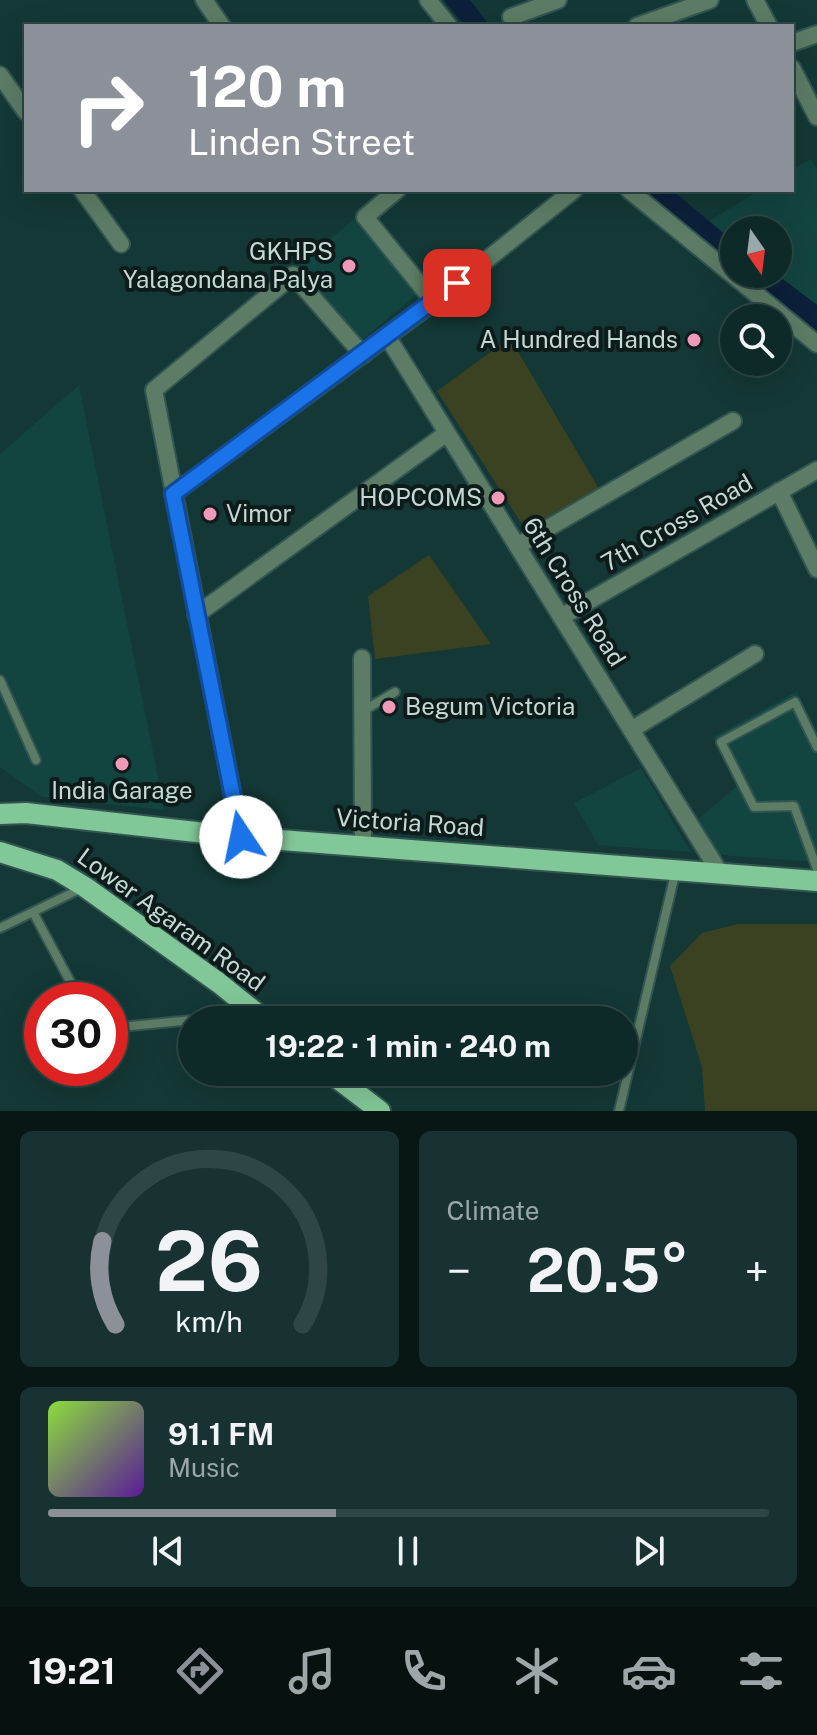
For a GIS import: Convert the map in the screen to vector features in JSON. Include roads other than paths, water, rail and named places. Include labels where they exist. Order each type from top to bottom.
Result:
[{"type":"main road","name":"Victoria Road","points":[[0,814],[26,813],[241,837],[817,881]]},
{"type":"main road","name":"Lower Agaram Road","points":[[0,852],[57,870],[85,887],[248,1006]]},
{"type":"main road","points":[[347,1086],[380,1111]]},
{"type":"street","points":[[204,0],[221,24]]},
{"type":"street","points":[[428,0],[447,24]]},
{"type":"street","points":[[511,17],[558,0]]},
{"type":"street","points":[[643,24],[710,0]]},
{"type":"street","points":[[755,0],[768,24]]},
{"type":"street","points":[[794,42],[817,34]]},
{"type":"street","points":[[794,72],[817,117]]},
{"type":"street","points":[[0,75],[24,109]]},
{"type":"street","points":[[83,192],[121,244]]},
{"type":"street","points":[[395,192],[365,217],[434,302]]},
{"type":"street","points":[[173,494],[434,302],[572,192]]},
{"type":"street","points":[[631,192],[817,344]]},
{"type":"street","points":[[241,837],[154,390],[293,275],[363,355]]},
{"type":"street","name":"6th Cross Road","points":[[387,336],[720,873]]},
{"type":"street","points":[[517,546],[733,421]]},
{"type":"street","points":[[196,615],[447,433]]},
{"type":"street","name":"7th Cross Road","points":[[561,617],[817,470]]},
{"type":"street","points":[[779,491],[817,569]]},
{"type":"street","points":[[631,730],[755,654]]},
{"type":"street","points":[[362,658],[363,846]]},
{"type":"lane","points":[[0,680],[36,760]]},
{"type":"lane","points":[[362,712],[395,692]]},
{"type":"lane","points":[[817,747],[795,702],[721,742],[754,807],[794,806],[817,869]]},
{"type":"lane","points":[[619,1111],[676,869]]},
{"type":"lane","points":[[0,928],[85,887]]},
{"type":"lane","points":[[33,912],[70,982]]},
{"type":"lane","points":[[128,1026],[178,1021]]},
{"type":"place","name":"GKHPS Yalagondana Palya","points":[[349,266]]},
{"type":"place","name":"A Hundred Hands","points":[[694,340]]},
{"type":"place","name":"HOPCOMS","points":[[498,498]]},
{"type":"place","name":"Vimor","points":[[210,514]]},
{"type":"place","name":"Begum Victoria","points":[[389,707]]},
{"type":"place","name":"India Garage","points":[[122,764]]}]
